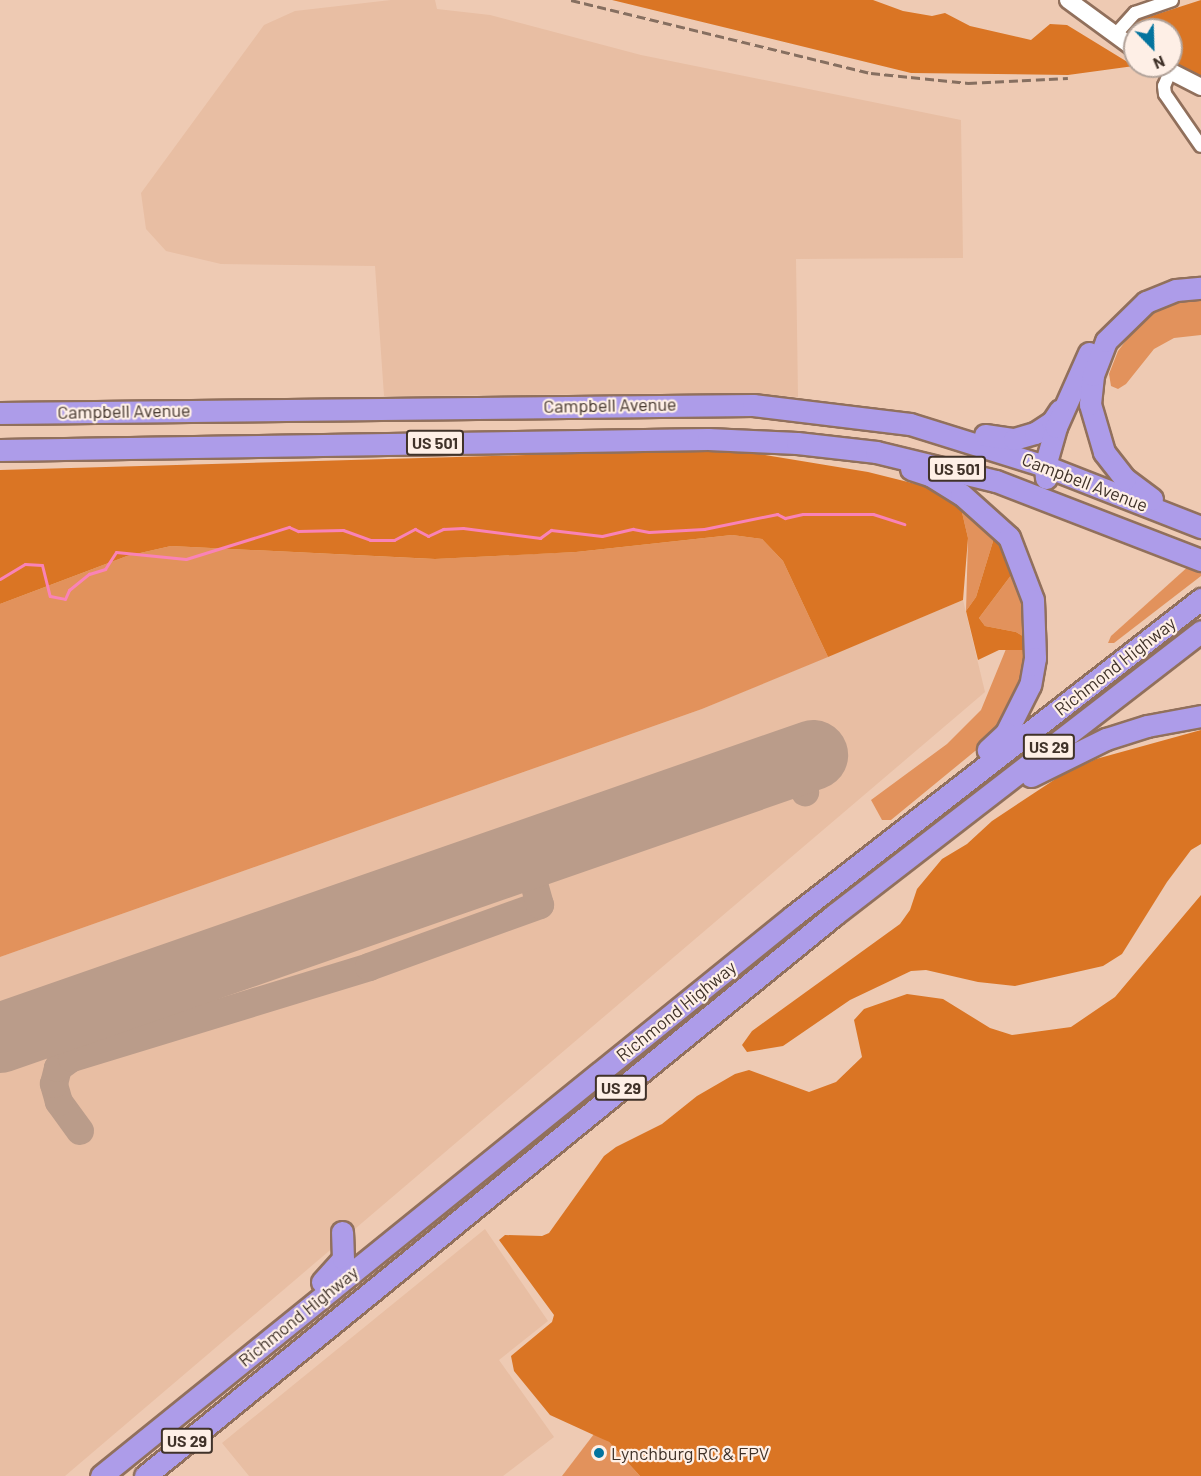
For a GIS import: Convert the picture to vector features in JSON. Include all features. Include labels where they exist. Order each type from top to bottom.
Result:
[{"type":"highway","name":"US 501","points":[[910,424],[1014,439],[1052,422],[1069,397],[1107,320],[1160,282],[1201,276]]},
{"type":"highway","points":[[1197,526],[1139,490],[1113,466],[1096,432],[1090,405],[1093,375],[1106,341],[1123,322],[1146,302],[1176,290],[1201,288]]},
{"type":"highway","points":[[1059,504],[1046,484],[1045,466],[1069,397]]},
{"type":"highway","name":"Campbell Avenue","points":[[0,413],[708,403],[864,415],[910,424],[1045,466],[1197,526]]},
{"type":"highway","name":"Campbell Avenue","points":[[0,450],[708,440],[797,443],[935,463],[1059,504],[1197,558]]},
{"type":"highway","points":[[797,443],[930,475],[987,514],[1009,537],[1024,570],[1036,629],[1030,686],[1006,733],[958,775],[932,807]]},
{"type":"highway","name":"Richmond Highway","points":[[108,1471],[932,807],[1201,599]]},
{"type":"highway","name":"US 29","points":[[898,865],[1201,631]]},
{"type":"highway","points":[[898,865],[1052,763],[1147,726],[1201,716]]},
{"type":"highway","name":"Richmond Highway","points":[[145,1476],[898,865]]},
{"type":"highway","points":[[108,1471],[129,1444],[328,1277],[345,1254],[342,1232],[372,1244],[405,1231]]},
{"type":"highway","points":[[161,1476],[217,1428],[230,1407]]},
{"type":"street","points":[[1068,0],[1123,41]]},
{"type":"street","points":[[1115,35],[1136,13],[1172,0]]},
{"type":"street","points":[[1164,78],[1165,94],[1201,146]]},
{"type":"street","points":[[1183,78],[1201,87]]},
{"type":"shaded area","points":[[391,0],[435,0],[437,9],[490,15],[641,55],[961,120],[963,258],[796,259],[798,397],[731,393],[384,396],[375,266],[221,264],[166,251],[146,229],[141,193],[264,25],[295,11]]},
{"type":"shaded area","points":[[612,0],[873,0],[903,11],[932,16],[945,13],[970,26],[1031,40],[1050,24],[1067,25],[1123,59],[1123,68],[1068,75],[911,73]]},
{"type":"shaded area","points":[[1201,0],[1201,78],[1183,70],[1183,18],[1145,18]]},
{"type":"shaded area","points":[[1201,298],[1201,335],[1174,338],[1154,349],[1126,384],[1118,389],[1111,386],[1109,374],[1118,351],[1146,314],[1170,304]]},
{"type":"shaded area","points":[[671,451],[753,453],[868,472],[924,486],[961,508],[968,538],[963,600],[828,657],[783,561],[762,539],[732,535],[576,552],[435,559],[171,546],[127,556],[0,604],[0,470]]},
{"type":"shaded area","points":[[961,508],[994,538],[976,597],[966,611],[968,538]]},
{"type":"shaded area","points":[[732,535],[762,539],[783,561],[828,657],[702,709],[0,957],[0,604],[127,556],[171,546],[434,559],[576,552]]},
{"type":"shaded area","points":[[994,538],[1015,570],[979,618],[985,626],[1016,632],[1026,638],[1025,650],[999,650],[978,660],[966,611],[976,597]]},
{"type":"shaded area","points":[[1201,555],[1201,576],[1114,643],[1108,643],[1111,636]]},
{"type":"shaded area","points":[[1015,570],[1023,598],[1026,638],[1016,632],[985,626],[979,618]]},
{"type":"shaded area","points":[[963,600],[985,692],[65,1476],[0,1476],[0,957],[702,709]]},
{"type":"shaded area","points":[[1006,649],[1025,650],[1019,688],[1005,719],[980,747],[891,820],[882,820],[871,800],[947,744],[981,710]]},
{"type":"shaded area","points":[[1201,730],[1201,844],[1191,850],[1167,882],[1122,954],[1103,966],[1015,986],[978,982],[926,970],[911,971],[850,1000],[783,1046],[747,1052],[742,1045],[752,1031],[900,924],[910,910],[917,889],[942,859],[967,844],[992,821],[1060,776],[1096,759]]},
{"type":"shaded area","points":[[1201,895],[1201,1476],[640,1476],[609,1442],[550,1415],[514,1371],[511,1356],[552,1322],[554,1315],[499,1240],[505,1235],[542,1236],[549,1233],[604,1156],[616,1147],[662,1124],[697,1096],[735,1074],[749,1070],[809,1092],[836,1082],[862,1057],[854,1020],[864,1009],[907,994],[943,999],[990,1028],[1012,1035],[1071,1027],[1115,997]]},
{"type":"shaded area","points":[[485,1229],[548,1321],[499,1360],[554,1437],[503,1476],[249,1476],[222,1443]]},
{"type":"shaded area","name":"Lynchburg RC & FPV","points":[[594,1434],[609,1442],[640,1476],[562,1476]]},
{"type":"waterway","points":[[0,579],[25,564],[42,565],[50,596],[65,599],[69,590],[89,574],[105,569],[116,552],[186,559],[289,527],[298,531],[343,530],[370,540],[394,540],[415,529],[428,536],[443,529],[463,528],[540,538],[551,530],[602,536],[633,529],[649,532],[704,529],[777,514],[785,518],[803,514],[873,514],[904,524]]},
{"type":"taxiway","points":[[795,761],[805,792]]},
{"type":"taxiway","points":[[80,1131],[59,1102],[54,1084],[58,1068],[72,1058],[369,967],[540,905],[526,855]]},
{"type":"taxiway","points":[[49,1021],[73,1023],[75,1036],[58,1068]]},
{"type":"runway","points":[[0,1038],[813,755]]},
{"type":"railway","points":[[571,0],[871,73],[968,83],[1068,78]]},
{"type":"place","name":"Lynchburg RC & FPV","points":[[599,1453]]}]
